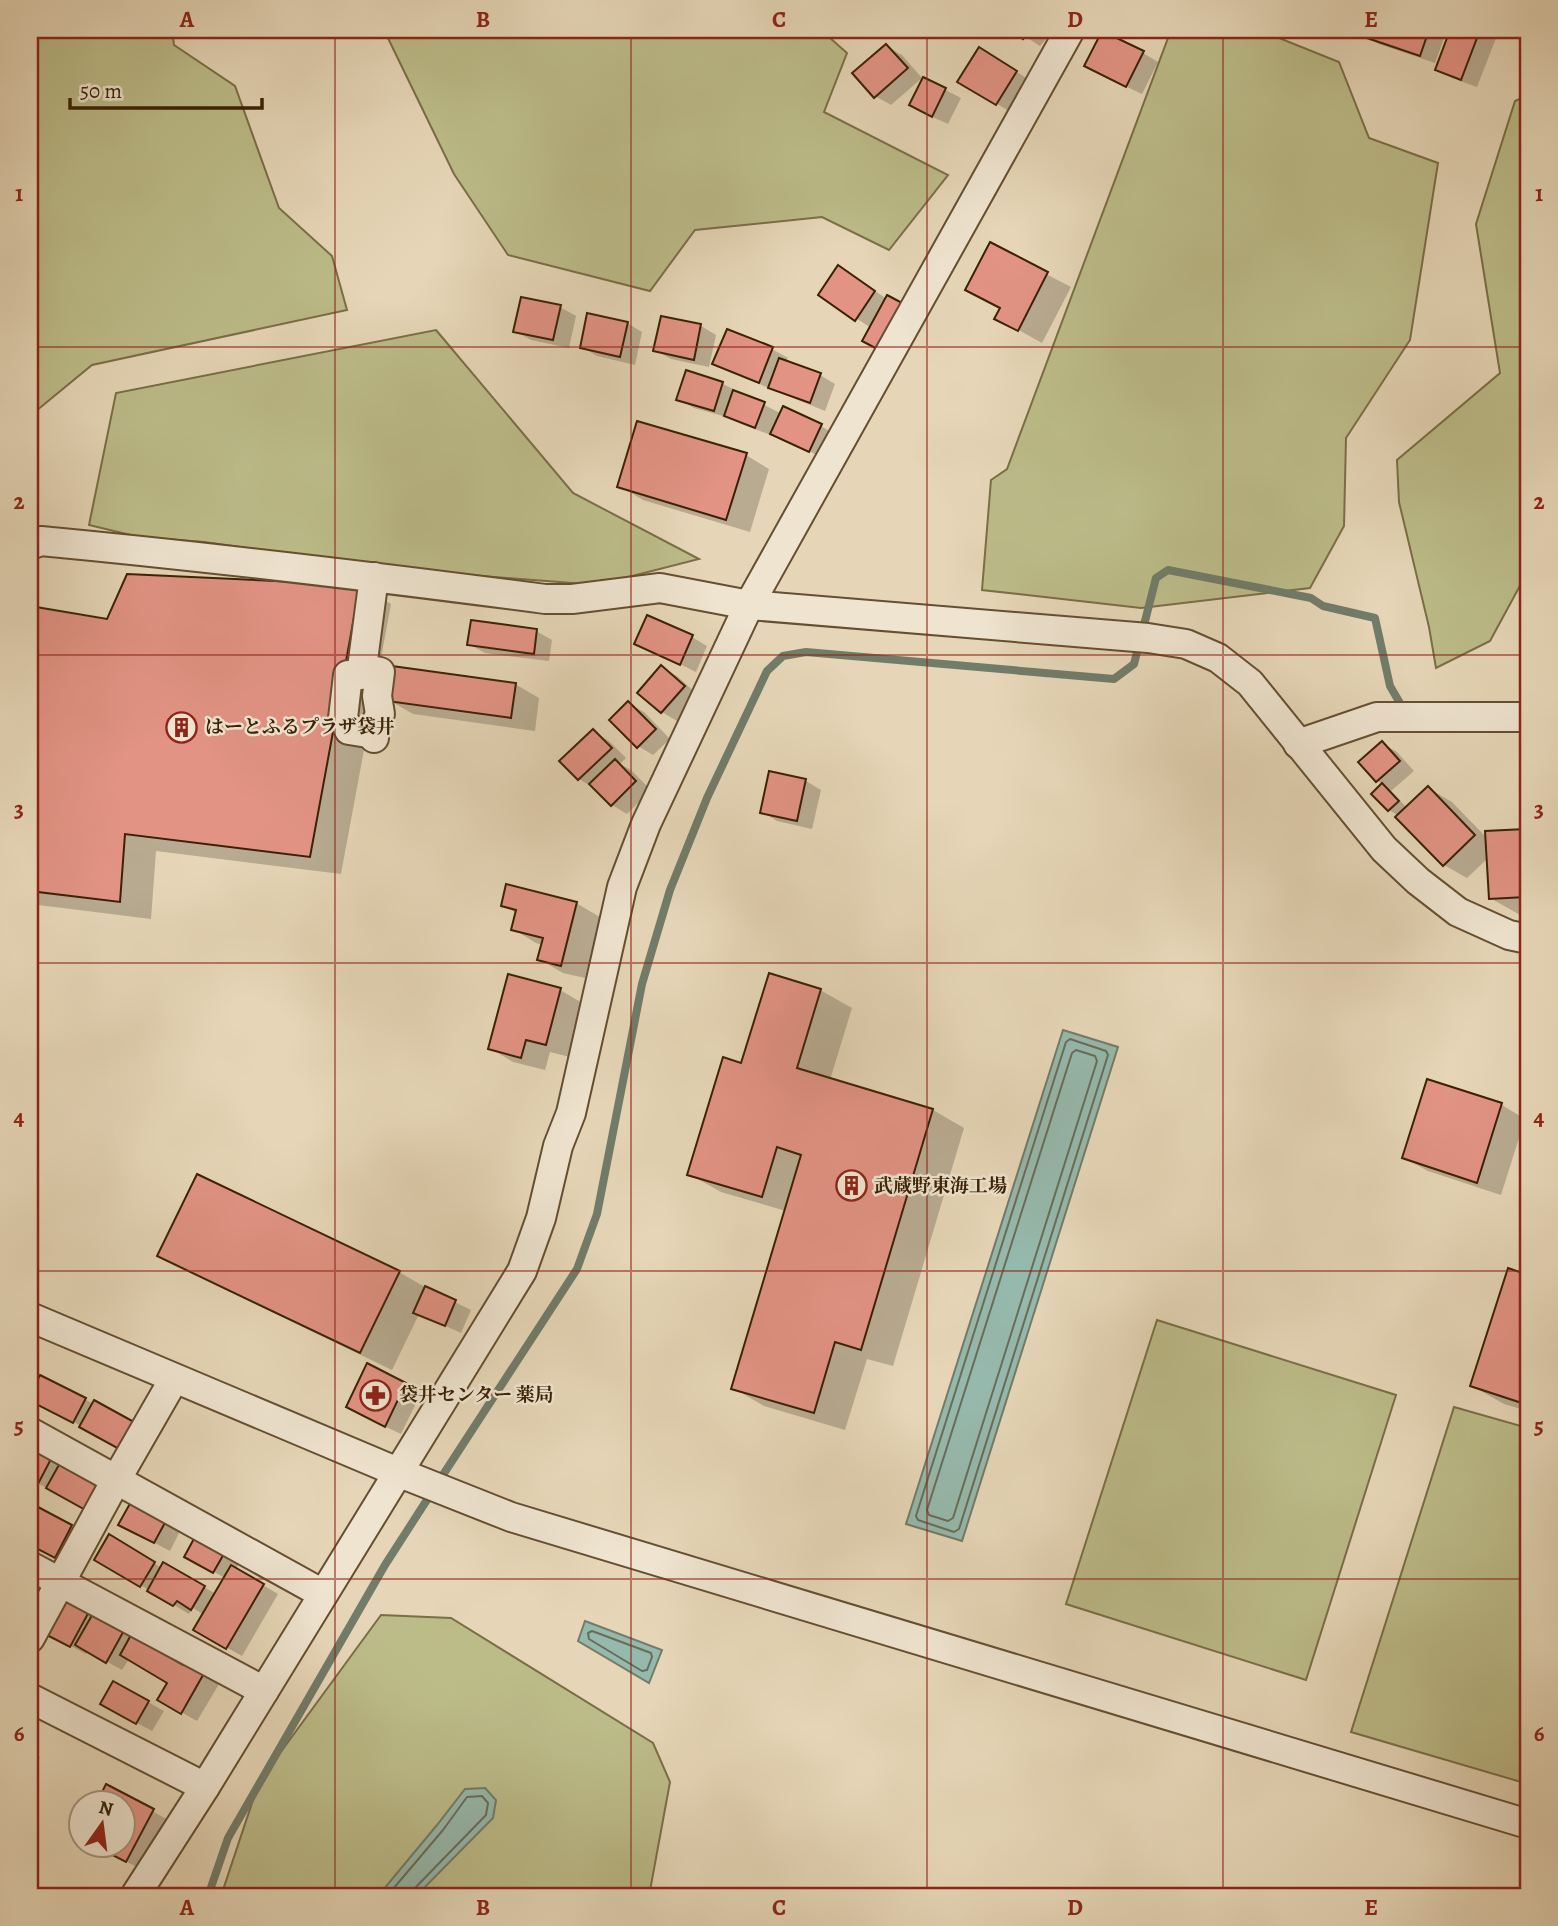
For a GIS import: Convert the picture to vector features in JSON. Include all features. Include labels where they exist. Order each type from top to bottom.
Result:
[{"type":"street","points":[[135,1896],[400,1473],[522,1271],[541,1218],[558,1146],[571,1112],[622,887],[646,824],[749,605],[1070,30]]},
{"type":"street","points":[[30,545],[41,541],[175,553],[545,599],[572,599],[660,588],[749,605],[1147,638],[1186,644],[1218,658],[1250,683],[1384,849],[1418,881],[1458,912],[1509,934],[1528,939]]},
{"type":"street","points":[[374,576],[361,675],[348,675],[343,718],[349,730],[374,736]]},
{"type":"street","points":[[1298,744],[1377,717],[1528,716]]},
{"type":"street","points":[[30,1317],[511,1517],[1528,1824]]},
{"type":"street","points":[[30,1638],[174,1379]]},
{"type":"street","points":[[30,1432],[323,1594]]},
{"type":"street","points":[[30,1566],[264,1691]]},
{"type":"street","points":[[30,1698],[205,1787]]},
{"type":"green space","points":[[30,30],[172,30],[174,45],[235,86],[279,208],[332,256],[347,310],[92,365],[30,416]]},
{"type":"green space","points":[[384,30],[821,30],[847,53],[824,112],[948,175],[889,250],[822,217],[695,230],[650,291],[508,255],[454,174]]},
{"type":"green space","points":[[1171,30],[1259,30],[1339,62],[1369,138],[1438,163],[1410,340],[1346,438],[1344,526],[1310,588],[1141,608],[982,590],[991,480],[1007,469]]},
{"type":"green space","points":[[1528,95],[1528,571],[1490,641],[1436,668],[1399,502],[1397,460],[1500,373],[1476,224],[1515,101]]},
{"type":"green space","points":[[436,330],[573,493],[699,559],[597,585],[404,570],[204,542],[139,537],[89,525],[116,393]]},
{"type":"green space","points":[[1157,1320],[1396,1395],[1306,1680],[1066,1604]]},
{"type":"green space","points":[[1454,1407],[1528,1428],[1528,1784],[1351,1732]]},
{"type":"green space","points":[[381,1615],[451,1618],[653,1743],[670,1782],[649,1896],[221,1896],[256,1791],[272,1764]]},
{"type":"water","points":[[1063,1030],[1118,1047],[962,1541],[906,1524]]},
{"type":"water","points":[[585,1621],[662,1650],[649,1683],[578,1641]]},
{"type":"water","points":[[485,1788],[496,1800],[493,1818],[416,1896],[378,1896],[465,1789]]},
{"type":"building","points":[[1012,30],[1031,30],[1023,39]]},
{"type":"building","points":[[1363,30],[1429,30],[1420,56],[1361,36]]},
{"type":"building","points":[[1450,30],[1480,30],[1461,80],[1435,70]]},
{"type":"building","points":[[1102,31],[1144,51],[1126,87],[1084,66]]},
{"type":"building","points":[[886,44],[908,68],[874,98],[852,73]]},
{"type":"building","points":[[979,47],[1017,71],[996,105],[957,82]]},
{"type":"building","points":[[923,77],[946,88],[932,117],[909,105]]},
{"type":"building","points":[[990,242],[1048,272],[1018,331],[994,319],[1000,308],[965,290]]},
{"type":"building","points":[[838,265],[875,291],[855,321],[818,295]]},
{"type":"building","points":[[887,295],[904,304],[879,350],[862,341]]},
{"type":"building","points":[[521,297],[561,305],[553,340],[513,332]]},
{"type":"building","points":[[587,313],[628,322],[620,357],[580,348]]},
{"type":"building","points":[[661,316],[701,324],[694,360],[653,351]]},
{"type":"building","points":[[727,329],[773,347],[759,383],[712,364]]},
{"type":"building","points":[[779,358],[821,373],[810,403],[768,388]]},
{"type":"building","points":[[686,370],[723,382],[714,411],[676,400]]},
{"type":"building","points":[[733,390],[765,402],[755,428],[724,416]]},
{"type":"building","points":[[783,406],[822,424],[809,452],[770,434]]},
{"type":"building","points":[[637,421],[747,453],[726,520],[617,487]]},
{"type":"building","name":"はーとふるプラザ袋井","points":[[127,574],[360,585],[310,857],[125,834],[120,902],[30,891],[30,606],[107,619]]},
{"type":"building","points":[[647,615],[693,635],[680,665],[634,644]]},
{"type":"building","points":[[471,620],[537,629],[534,654],[467,645]]},
{"type":"building","points":[[661,665],[685,686],[661,713],[637,693]]},
{"type":"building","points":[[392,666],[516,683],[511,718],[387,701]]},
{"type":"building","points":[[628,701],[656,729],[637,748],[609,720]]},
{"type":"building","points":[[593,729],[612,748],[578,780],[559,761]]},
{"type":"building","points":[[1382,741],[1400,761],[1376,782],[1358,762]]},
{"type":"building","points":[[615,759],[636,781],[611,806],[589,784]]},
{"type":"building","points":[[769,771],[806,779],[797,821],[760,813]]},
{"type":"building","points":[[1382,783],[1399,801],[1388,811],[1371,794]]},
{"type":"building","points":[[1428,786],[1475,835],[1443,866],[1395,817]]},
{"type":"building","points":[[1528,829],[1528,897],[1489,899],[1485,831]]},
{"type":"building","points":[[506,884],[577,902],[561,966],[537,960],[543,938],[511,930],[516,910],[501,906]]},
{"type":"building","name":"武蔵野東海工場","points":[[769,973],[821,989],[797,1068],[933,1109],[861,1350],[835,1342],[814,1413],[731,1389],[801,1155],[777,1147],[762,1197],[687,1175],[723,1057],[741,1063]]},
{"type":"building","points":[[508,974],[561,988],[546,1045],[526,1040],[521,1058],[488,1049]]},
{"type":"building","points":[[1427,1079],[1502,1103],[1477,1183],[1402,1158]]},
{"type":"building","points":[[197,1174],[400,1271],[360,1353],[157,1256]]},
{"type":"building","points":[[1508,1268],[1528,1275],[1528,1405],[1470,1386]]},
{"type":"building","points":[[425,1286],[456,1300],[445,1326],[413,1313]]},
{"type":"building","name":"袋井センター 薬局","points":[[367,1363],[406,1383],[385,1427],[346,1407]]},
{"type":"building","points":[[40,1375],[86,1398],[73,1423],[30,1401],[30,1395]]},
{"type":"building","points":[[94,1400],[134,1422],[119,1449],[79,1427]]},
{"type":"building","points":[[30,1448],[51,1459],[38,1484],[30,1480]]},
{"type":"building","points":[[60,1463],[103,1486],[89,1512],[46,1488]]},
{"type":"building","points":[[132,1500],[167,1519],[154,1543],[118,1525]]},
{"type":"building","points":[[38,1507],[72,1525],[55,1558],[30,1545],[30,1523]]},
{"type":"building","points":[[109,1534],[155,1562],[140,1587],[94,1560]]},
{"type":"building","points":[[196,1535],[225,1552],[213,1573],[184,1557]]},
{"type":"building","points":[[163,1562],[205,1586],[191,1610],[177,1601],[173,1606],[147,1591]]},
{"type":"building","points":[[231,1565],[264,1584],[226,1649],[193,1630]]},
{"type":"building","points":[[30,1579],[41,1585],[30,1606]]},
{"type":"building","points":[[64,1594],[91,1608],[70,1647],[43,1633]]},
{"type":"building","points":[[95,1610],[126,1627],[106,1663],[75,1645]]},
{"type":"building","points":[[131,1635],[183,1665],[188,1657],[207,1668],[181,1714],[157,1700],[167,1683],[120,1655]]},
{"type":"building","points":[[113,1681],[149,1701],[136,1724],[100,1704]]},
{"type":"building","points":[[106,1784],[118,1790],[103,1790]]},
{"type":"building","points":[[136,1800],[154,1809],[136,1843]]},
{"type":"waterway","points":[[439,1481],[577,1269],[597,1214],[642,984],[670,890],[707,798],[767,671],[783,656],[806,652],[1114,679],[1134,664],[1156,578],[1168,570],[1311,598],[1323,606],[1375,618],[1390,686],[1404,710]]},
{"type":"waterway","points":[[208,1896],[228,1838],[385,1565],[432,1492]]},
{"type":"place","name":"はーとふるプラザ袋井","points":[[182,727]]},
{"type":"place","name":"武蔵野東海工場","points":[[851,1186]]},
{"type":"place","name":"袋井センター 薬局","points":[[376,1395]]}]
